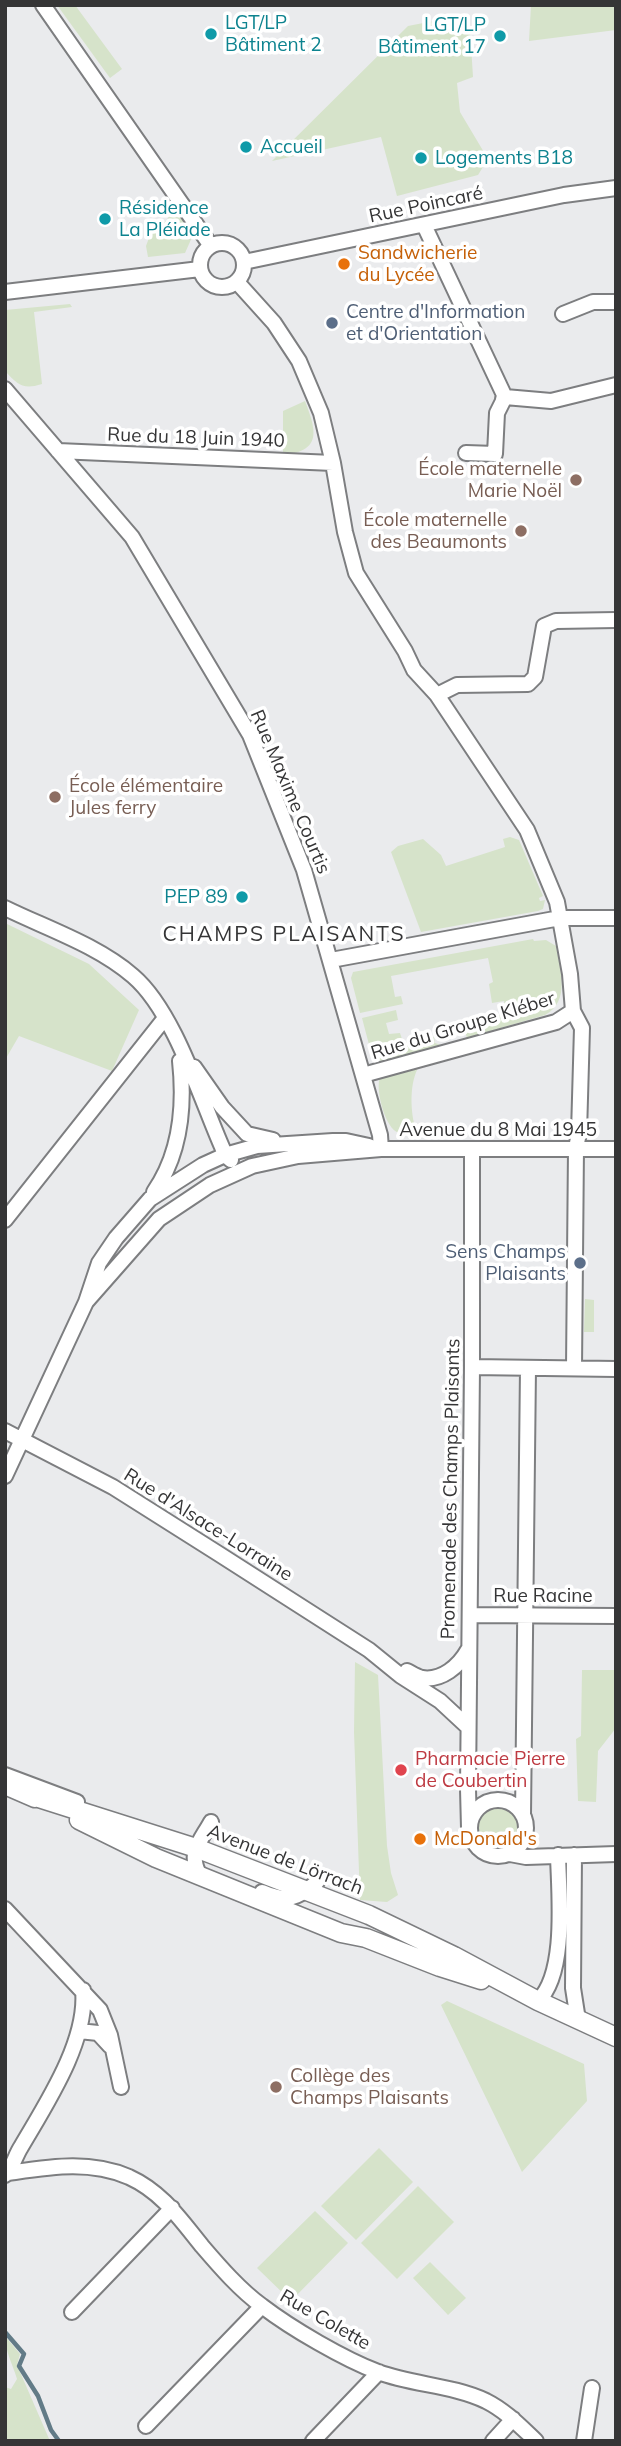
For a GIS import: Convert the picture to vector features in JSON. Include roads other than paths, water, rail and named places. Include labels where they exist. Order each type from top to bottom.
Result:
[{"type":"main road","name":"Avenue de Lörrach","points":[[5,1785],[156,1858],[271,1905],[341,1933],[366,1938],[440,1967],[518,1992]]},
{"type":"main road","name":"Avenue de Lörrach","points":[[26,1794],[312,1887],[454,1956],[518,1992],[613,2035]]},
{"type":"street","points":[[43,5],[211,246]]},
{"type":"street","name":"Rue Poincaré","points":[[244,261],[564,195],[616,188]]},
{"type":"street","points":[[424,225],[504,398]]},
{"type":"street","points":[[217,243],[232,245],[244,261],[244,269],[237,282],[225,287],[206,281],[200,269],[202,256],[217,243]]},
{"type":"street","points":[[5,292],[200,269]]},
{"type":"street","points":[[237,282],[274,323],[299,361],[321,413],[356,573],[414,670],[437,695],[527,830],[557,902],[570,974],[572,1011],[582,1028],[579,1133],[576,1148],[574,1368]]},
{"type":"street","points":[[563,314],[593,302],[616,302]]},
{"type":"street","points":[[504,398],[551,401],[616,385]]},
{"type":"street","name":"Rue Maxime Courtis","points":[[5,389],[132,537],[250,735],[304,870],[380,1135],[381,1149]]},
{"type":"street","points":[[466,453],[495,454],[497,412],[504,398]]},
{"type":"street","name":"Rue du 18 Juin 1940","points":[[58,451],[334,463]]},
{"type":"street","points":[[437,695],[457,685],[528,684],[535,677],[544,626],[556,621],[616,620]]},
{"type":"street","points":[[5,908],[98,953],[132,976],[147,991],[178,1042],[226,1155],[243,1169]]},
{"type":"street","points":[[331,960],[559,918],[616,918]]},
{"type":"street","name":"Rue du Groupe Kléber","points":[[363,1075],[556,1023],[572,1011]]},
{"type":"street","points":[[5,1220],[165,1018]]},
{"type":"street","points":[[178,1042],[247,1142],[243,1169]]},
{"type":"street","points":[[5,1476],[86,1302],[99,1263],[128,1223],[150,1199],[174,1156],[184,1092],[178,1042]]},
{"type":"street","points":[[150,1199],[203,1165],[247,1142],[346,1141],[381,1149]]},
{"type":"street","points":[[86,1302],[159,1219],[210,1185],[243,1169],[298,1156],[381,1149]]},
{"type":"street","name":"Avenue du 8 Mai 1945","points":[[381,1149],[616,1149]]},
{"type":"street","name":"Promenade des Champs Plaisants","points":[[469,1828],[472,1150]]},
{"type":"street","points":[[472,1367],[616,1368]]},
{"type":"street","points":[[510,1854],[522,1843],[527,1829],[523,1815],[528,1368]]},
{"type":"street","name":"Rue d'Alsace-Lorraine","points":[[5,1432],[113,1487],[384,1661],[422,1678],[438,1677],[461,1662],[468,1649]]},
{"type":"street","name":"Rue Racine","points":[[470,1615],[616,1616]]},
{"type":"street","name":"Rue d'Alsace-Lorraine","points":[[384,1661],[401,1676],[440,1701],[468,1727]]},
{"type":"street","points":[[5,1775],[197,1848]]},
{"type":"street","points":[[523,1815],[510,1802],[491,1800],[475,1810],[469,1828],[474,1844],[480,1850],[496,1857],[510,1854],[526,1857],[616,1854]]},
{"type":"street","points":[[211,1822],[193,1861],[201,1875],[236,1881],[276,1899],[300,1897],[312,1887]]},
{"type":"street","points":[[526,1836],[536,1849],[558,1855]]},
{"type":"street","points":[[538,2001],[548,1992],[557,1961],[558,1855]]},
{"type":"street","points":[[574,1855],[573,1988],[578,2020]]},
{"type":"street","points":[[5,1909],[100,2010],[110,2035],[121,2087]]},
{"type":"street","points":[[7,2174],[55,2087],[79,2031],[84,2015],[83,1990]]},
{"type":"street","points":[[79,2031],[98,2033],[113,2050]]},
{"type":"street","name":"Rue Colette","points":[[7,2174],[64,2165],[94,2168],[129,2178],[148,2187],[172,2208],[222,2268],[262,2306],[310,2338],[379,2372],[468,2394],[488,2402],[513,2419],[537,2441]]},
{"type":"street","points":[[72,2312],[172,2208]]},
{"type":"street","points":[[146,2426],[262,2306]]},
{"type":"street","points":[[313,2441],[379,2372]]},
{"type":"street","points":[[583,2441],[592,2388]]},
{"type":"street","points":[[493,2441],[513,2419]]},
{"type":"waterway","points":[[5,2332],[24,2354],[19,2366],[38,2396],[51,2430],[59,2441]]},
{"type":"place","name":"LGT/LP Bâtiment 2","points":[[211,34]]},
{"type":"place","name":"LGT/LP Bâtiment 17","points":[[500,36]]},
{"type":"place","name":"Accueil","points":[[246,147]]},
{"type":"place","name":"Logements B18","points":[[421,158]]},
{"type":"place","name":"Résidence La Pléiade","points":[[105,219]]},
{"type":"place","name":"Sandwicherie du Lycée","points":[[344,264]]},
{"type":"place","name":"Centre d'Information et d'Orientation","points":[[332,323]]},
{"type":"place","name":"École maternelle Marie Noël","points":[[576,480]]},
{"type":"place","name":"École maternelle des Beaumonts","points":[[521,531]]},
{"type":"place","name":"École élémentaire Jules ferry","points":[[55,797]]},
{"type":"place","name":"PEP 89","points":[[242,897]]},
{"type":"place","name":"Sens Champs Plaisants","points":[[580,1263]]},
{"type":"place","name":"Pharmacie Pierre de Coubertin","points":[[401,1770]]},
{"type":"place","name":"McDonald's","points":[[420,1839]]},
{"type":"place","name":"Collège des Champs Plaisants","points":[[276,2087]]},
{"type":"district","name":"CHAMPS PLAISANTS","points":[[284,935]]}]
